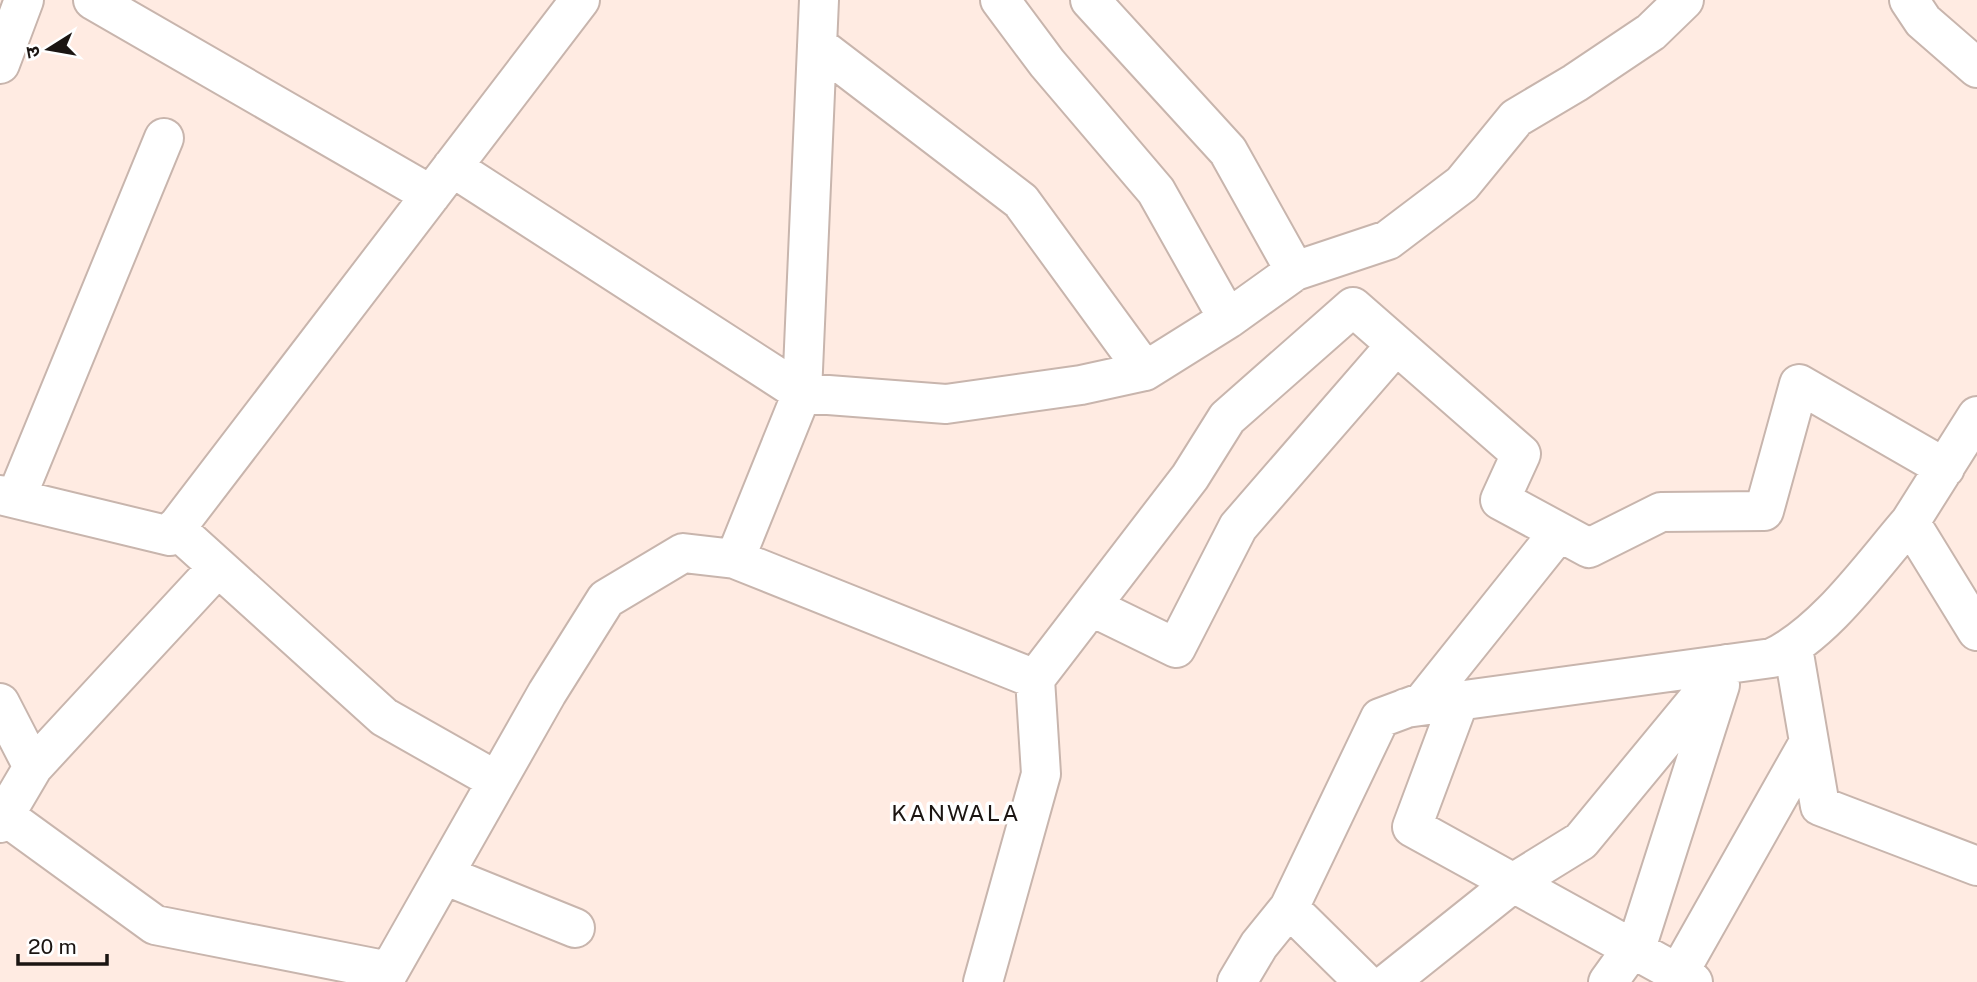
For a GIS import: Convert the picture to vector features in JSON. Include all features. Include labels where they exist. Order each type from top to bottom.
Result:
[{"type":"street","points":[[0,64],[24,0]]},
{"type":"street","points":[[93,0],[441,181],[802,393],[946,404],[1082,385],[1145,371],[1228,319],[1295,271],[1388,240],[1462,184],[1516,118],[1575,83],[1651,32],[1684,0]]},
{"type":"street","points":[[164,138],[8,497],[170,536],[580,0]]},
{"type":"street","points":[[735,559],[802,393],[819,0]]},
{"type":"street","points":[[1000,0],[1047,63],[1156,191],[1228,319]]},
{"type":"street","points":[[1090,0],[1228,151],[1295,271]]},
{"type":"street","points":[[1909,0],[1923,20],[1977,68]]},
{"type":"street","points":[[817,45],[1021,201],[1145,371]]},
{"type":"street","points":[[983,982],[1041,774],[1035,679],[1190,477],[1227,418],[1353,307],[1521,454],[1500,499],[1589,548],[1661,512],[1764,511],[1799,384],[1945,468]]},
{"type":"street","points":[[1092,607],[1176,648],[1238,527],[1396,345]]},
{"type":"street","points":[[1405,709],[1772,658],[1794,648],[1830,614],[1910,522],[1977,416]]},
{"type":"street","points":[[1910,522],[1977,631]]},
{"type":"street","points":[[175,528],[384,717],[497,781]]},
{"type":"street","points":[[1237,982],[1259,945],[1289,908],[1380,718],[1423,702],[1559,532]]},
{"type":"street","points":[[218,567],[33,767],[3,819],[155,925],[386,977],[547,693],[606,599],[683,553],[735,559],[1035,679]]},
{"type":"street","points":[[1794,648],[1820,806],[1977,866]]},
{"type":"street","points":[[1389,982],[1513,883],[1581,841],[1727,664],[1639,939],[1608,982]]},
{"type":"street","points":[[1459,701],[1412,827],[1685,978],[1809,742]]},
{"type":"street","points":[[0,703],[33,767]]},
{"type":"street","points":[[444,875],[575,928]]},
{"type":"street","points":[[1289,908],[1364,982]]},
{"type":"district","name":"KANWALA","points":[[956,813]]}]
